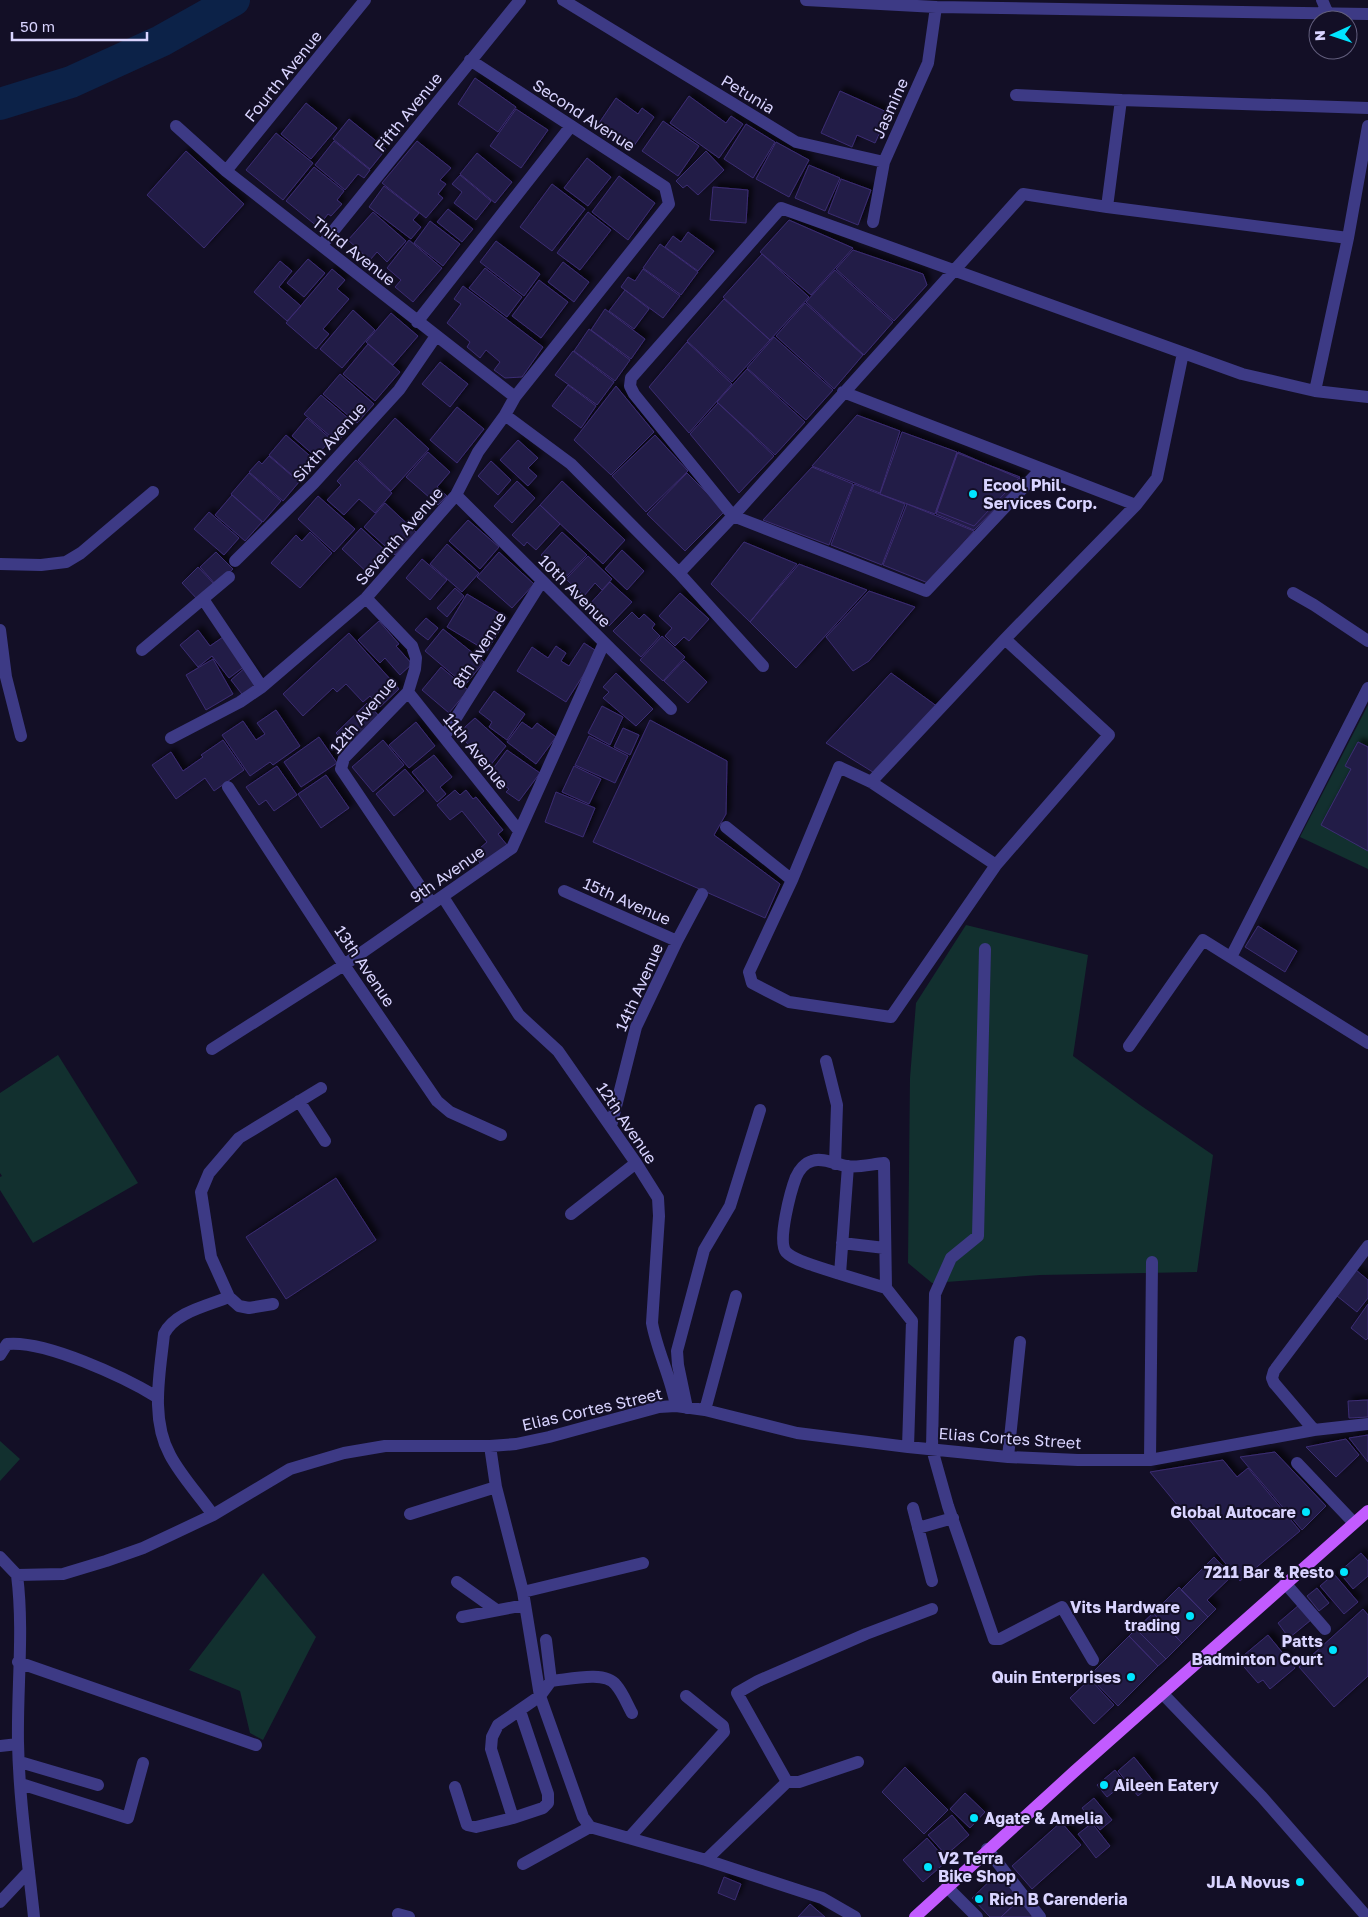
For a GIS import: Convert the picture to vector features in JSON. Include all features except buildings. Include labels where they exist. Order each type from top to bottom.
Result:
[{"type":"main road","points":[[915,1917],[987,1849],[1368,1511]]},
{"type":"street","name":"Fourth Avenue","points":[[226,172],[364,0]]},
{"type":"street","name":"Fifth Avenue","points":[[322,245],[520,0]]},
{"type":"street","name":"Petunia","points":[[563,0],[796,142],[884,162]]},
{"type":"street","points":[[806,0],[936,7],[1308,14]]},
{"type":"street","name":"Jasmine","points":[[872,222],[884,162],[928,63],[936,7]]},
{"type":"street","name":"Second Avenue","points":[[470,60],[665,187],[669,204]]},
{"type":"street","points":[[1016,95],[1368,108]]},
{"type":"street","points":[[1107,207],[1121,100]]},
{"type":"street","name":"Third Avenue","points":[[176,126],[226,172],[322,245],[514,397]]},
{"type":"street","points":[[417,322],[571,126]]},
{"type":"street","points":[[1315,390],[1348,238],[1368,126]]},
{"type":"street","points":[[679,573],[733,516],[1023,194],[1107,207],[1348,238]]},
{"type":"street","name":"Seventh Avenue","points":[[171,738],[240,702],[262,687],[366,598],[456,495],[478,452],[505,415],[514,397],[669,204]]},
{"type":"street","points":[[1042,469],[926,591],[733,516],[634,394],[630,386],[631,378],[781,208],[1242,374],[1315,390],[1368,397]]},
{"type":"street","name":"Sixth Avenue","points":[[235,561],[314,484],[399,390],[436,336]]},
{"type":"street","points":[[872,782],[1005,639],[1136,505],[1157,478],[1183,353]]},
{"type":"street","points":[[843,392],[1136,505]]},
{"type":"street","points":[[505,415],[571,464],[679,573],[763,666]]},
{"type":"street","points":[[0,564],[41,565],[66,562],[81,553],[154,492]]},
{"type":"street","name":"10th Avenue","points":[[456,495],[671,709]]},
{"type":"street","points":[[142,650],[229,576]]},
{"type":"street","name":"8th Avenue","points":[[444,737],[542,581]]},
{"type":"street","points":[[1293,593],[1368,641]]},
{"type":"street","name":"12th Avenue","points":[[366,598],[412,646],[416,658],[415,669],[408,692],[344,758],[341,769],[519,1015],[558,1051],[636,1163],[659,1201],[652,1323],[674,1394],[681,1407]]},
{"type":"street","points":[[203,599],[262,687]]},
{"type":"street","points":[[0,630],[6,677],[21,736]]},
{"type":"street","points":[[996,865],[872,782],[839,767],[792,880],[749,972],[752,983],[789,1002],[891,1017],[996,865],[1109,735],[1005,639]]},
{"type":"street","name":"9th Avenue","points":[[212,1049],[344,964],[438,901],[512,848],[604,643]]},
{"type":"street","points":[[1231,957],[1368,688]]},
{"type":"street","name":"11th Avenue","points":[[408,692],[519,831]]},
{"type":"street","name":"13th Avenue","points":[[228,787],[344,964],[438,1101],[450,1112],[501,1135]]},
{"type":"street","points":[[726,827],[792,880]]},
{"type":"street","name":"15th Avenue","points":[[564,891],[677,941]]},
{"type":"street","name":"14th Avenue","points":[[611,1126],[636,1027],[677,941],[702,894]]},
{"type":"street","points":[[1129,1046],[1203,940],[1368,1042]]},
{"type":"street","points":[[985,949],[978,1236],[951,1258],[935,1294],[932,1449],[994,1639],[1000,1639],[1062,1607],[1094,1660]]},
{"type":"street","points":[[826,1061],[837,1105],[835,1164]]},
{"type":"street","points":[[273,1304],[249,1308],[239,1306],[229,1297],[210,1256],[201,1192],[209,1173],[239,1138],[321,1088]]},
{"type":"street","points":[[299,1101],[325,1141]]},
{"type":"street","points":[[681,1407],[677,1351],[704,1250],[730,1206],[760,1110]]},
{"type":"street","points":[[886,1288],[884,1163],[848,1166],[815,1159],[806,1163],[797,1175],[788,1208],[783,1245],[786,1252],[796,1259],[886,1288],[912,1321],[908,1447]]},
{"type":"street","points":[[571,1214],[636,1163]]},
{"type":"street","points":[[840,1274],[848,1166]]},
{"type":"street","points":[[842,1243],[885,1248]]},
{"type":"street","points":[[1314,1430],[1274,1383],[1272,1378],[1274,1371],[1368,1246]]},
{"type":"street","points":[[1150,1460],[1152,1262]]},
{"type":"street","points":[[705,1410],[736,1296]]},
{"type":"street","points":[[213,1514],[170,1454],[160,1428],[157,1397],[164,1334],[168,1325],[177,1318],[229,1297]]},
{"type":"street","points":[[1008,1457],[1020,1342]]},
{"type":"street","points":[[0,1355],[7,1344],[20,1343],[35,1346],[106,1371],[136,1384],[157,1397]]},
{"type":"street","name":"Elias Cortes Street","points":[[17,1575],[63,1574],[106,1562],[143,1548],[213,1514],[290,1470],[344,1453],[386,1446],[490,1446],[516,1444],[659,1407],[705,1410],[797,1432],[908,1447],[1008,1457],[1078,1460],[1150,1460],[1314,1430],[1368,1424]]},
{"type":"street","points":[[490,1446],[496,1487],[524,1598],[540,1696],[583,1817],[590,1827],[706,1860],[822,1898],[856,1917]]},
{"type":"street","points":[[1297,1463],[1354,1523]]},
{"type":"street","points":[[410,1514],[496,1487]]},
{"type":"street","points":[[913,1508],[932,1581]]},
{"type":"street","points":[[918,1528],[953,1518]]},
{"type":"street","points":[[0,1557],[17,1575],[21,1606],[18,1662],[18,1744],[34,1917]]},
{"type":"street","points":[[462,1617],[495,1609],[524,1598],[643,1564]]},
{"type":"street","points":[[457,1582],[495,1609]]},
{"type":"street","points":[[1285,1583],[1325,1629]]},
{"type":"street","points":[[787,1782],[737,1693],[758,1681],[866,1634],[932,1610]]},
{"type":"street","points":[[513,1818],[491,1750],[492,1737],[498,1725],[540,1696],[551,1681],[546,1640]]},
{"type":"street","points":[[18,1662],[256,1745]]},
{"type":"street","points":[[551,1681],[603,1676],[611,1679],[617,1685],[632,1713]]},
{"type":"street","points":[[1162,1693],[1262,1797],[1367,1917]]},
{"type":"street","points":[[629,1838],[724,1732],[723,1726],[686,1696]]},
{"type":"street","points":[[455,1787],[467,1825],[470,1827],[479,1827],[513,1818],[543,1808],[548,1803],[548,1794],[520,1711]]},
{"type":"street","points":[[0,1746],[18,1744]]},
{"type":"street","points":[[20,1762],[98,1785]]},
{"type":"street","points":[[706,1860],[787,1782],[800,1782],[858,1762]]},
{"type":"street","points":[[21,1784],[128,1818],[143,1763]]},
{"type":"street","points":[[523,1864],[590,1827]]},
{"type":"street","points":[[987,1849],[1040,1917]]},
{"type":"street","points":[[0,1902],[29,1871]]},
{"type":"street","points":[[947,1887],[977,1917]]},
{"type":"green space","points":[[1368,705],[1368,869],[1300,837]]},
{"type":"green space","points":[[966,925],[1088,955],[1073,1056],[1213,1155],[1197,1272],[1040,1275],[932,1283],[908,1263],[910,1078],[916,1003]]},
{"type":"green space","points":[[58,1055],[138,1183],[33,1243],[0,1190],[0,1177],[2,1176],[0,1173],[0,1093]]},
{"type":"green space","points":[[0,1441],[20,1459],[0,1481]]},
{"type":"green space","points":[[263,1573],[316,1637],[263,1740],[250,1733],[240,1691],[189,1670]]},
{"type":"waterway","points":[[0,104],[71,82],[161,41],[234,0]]},
{"type":"place","name":"Ecool Phil. Services Corp.","points":[[973,494]]},
{"type":"place","name":"Global Autocare","points":[[1306,1512]]},
{"type":"place","name":"7211 Bar & Resto","points":[[1344,1572]]},
{"type":"place","name":"Vits Hardware trading","points":[[1190,1616]]},
{"type":"place","name":"Patts Badminton Court","points":[[1333,1650]]},
{"type":"place","name":"Quin Enterprises","points":[[1131,1677]]},
{"type":"place","name":"Aileen Eatery","points":[[1104,1785]]},
{"type":"place","name":"Agate & Amelia","points":[[974,1818]]},
{"type":"place","name":"V2 Terra Bike Shop","points":[[928,1867]]},
{"type":"place","name":"JLA Novus","points":[[1300,1882]]},
{"type":"place","name":"Rich B Carenderia","points":[[979,1899]]}]
